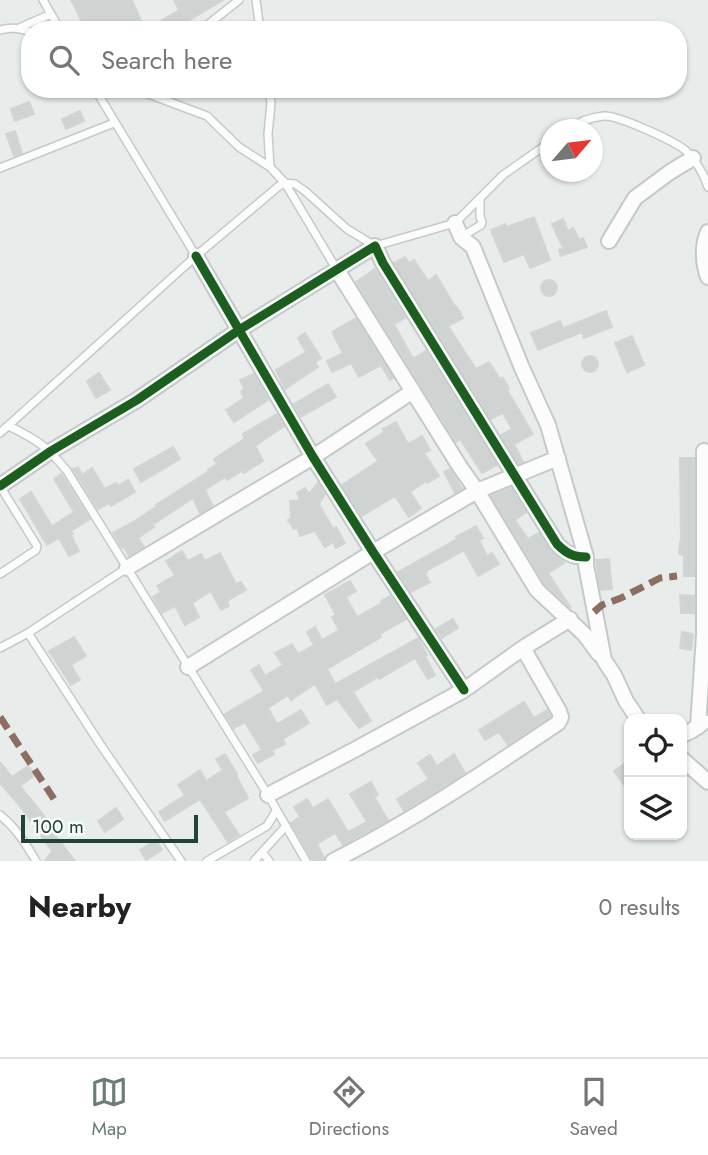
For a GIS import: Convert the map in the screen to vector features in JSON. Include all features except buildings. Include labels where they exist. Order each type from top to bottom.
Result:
[{"type":"street","points":[[608,241],[635,198],[693,158]]},
{"type":"street","points":[[458,230],[473,247],[548,425],[586,557],[604,660]]},
{"type":"street","points":[[708,232],[704,249],[708,277]]},
{"type":"street","points":[[0,486],[51,451],[137,400],[239,330],[375,246],[557,544],[574,557],[586,557]]},
{"type":"street","points":[[195,256],[313,457],[464,690]]},
{"type":"street","points":[[337,270],[537,590],[585,635],[614,675],[635,714]]},
{"type":"street","points":[[127,568],[313,457],[413,391]]},
{"type":"street","points":[[687,732],[703,723],[705,451]]},
{"type":"street","points":[[188,667],[477,491],[558,458]]},
{"type":"street","points":[[268,795],[464,690],[569,618]]},
{"type":"street","points":[[333,861],[422,811],[558,723],[561,717],[559,711],[523,648]]},
{"type":"street","points":[[687,763],[708,782]]},
{"type":"lane","points":[[43,0],[55,21]]},
{"type":"lane","points":[[212,21],[239,0]]},
{"type":"lane","points":[[257,0],[259,21]]},
{"type":"lane","points":[[35,21],[51,14]]},
{"type":"lane","points":[[0,30],[19,28]]},
{"type":"lane","points":[[100,98],[195,256]]},
{"type":"lane","points":[[159,98],[206,116],[239,147],[270,167],[285,183],[337,270]]},
{"type":"lane","points":[[270,98],[268,134],[270,167]]},
{"type":"lane","points":[[592,119],[614,117],[671,141],[693,158],[708,187]]},
{"type":"lane","points":[[0,168],[114,123]]},
{"type":"lane","points":[[458,230],[503,175],[540,150]]},
{"type":"lane","points":[[0,433],[195,256],[285,183],[295,184],[306,191],[347,229],[375,246],[481,225],[480,200]]},
{"type":"lane","points":[[9,426],[42,444],[67,471],[306,861]]},
{"type":"lane","points":[[0,486],[37,546],[36,550],[0,574]]},
{"type":"lane","points":[[0,648],[28,633],[127,568]]},
{"type":"lane","points":[[28,633],[181,861]]},
{"type":"lane","points":[[207,861],[267,826],[276,811]]},
{"type":"lane","points":[[0,815],[24,841],[36,861]]},
{"type":"lane","points":[[254,861],[286,826]]},
{"type":"lane","points":[[262,852],[269,861]]},
{"type":"marked path","points":[[594,612],[602,605],[660,578],[677,576]]},
{"type":"marked path","points":[[0,717],[54,799]]},
{"type":"cycle path","points":[[0,486],[51,451],[137,400],[239,330],[375,246],[557,544],[570,554],[586,557]]},
{"type":"cycle path","points":[[196,256],[313,457],[464,690]]}]
